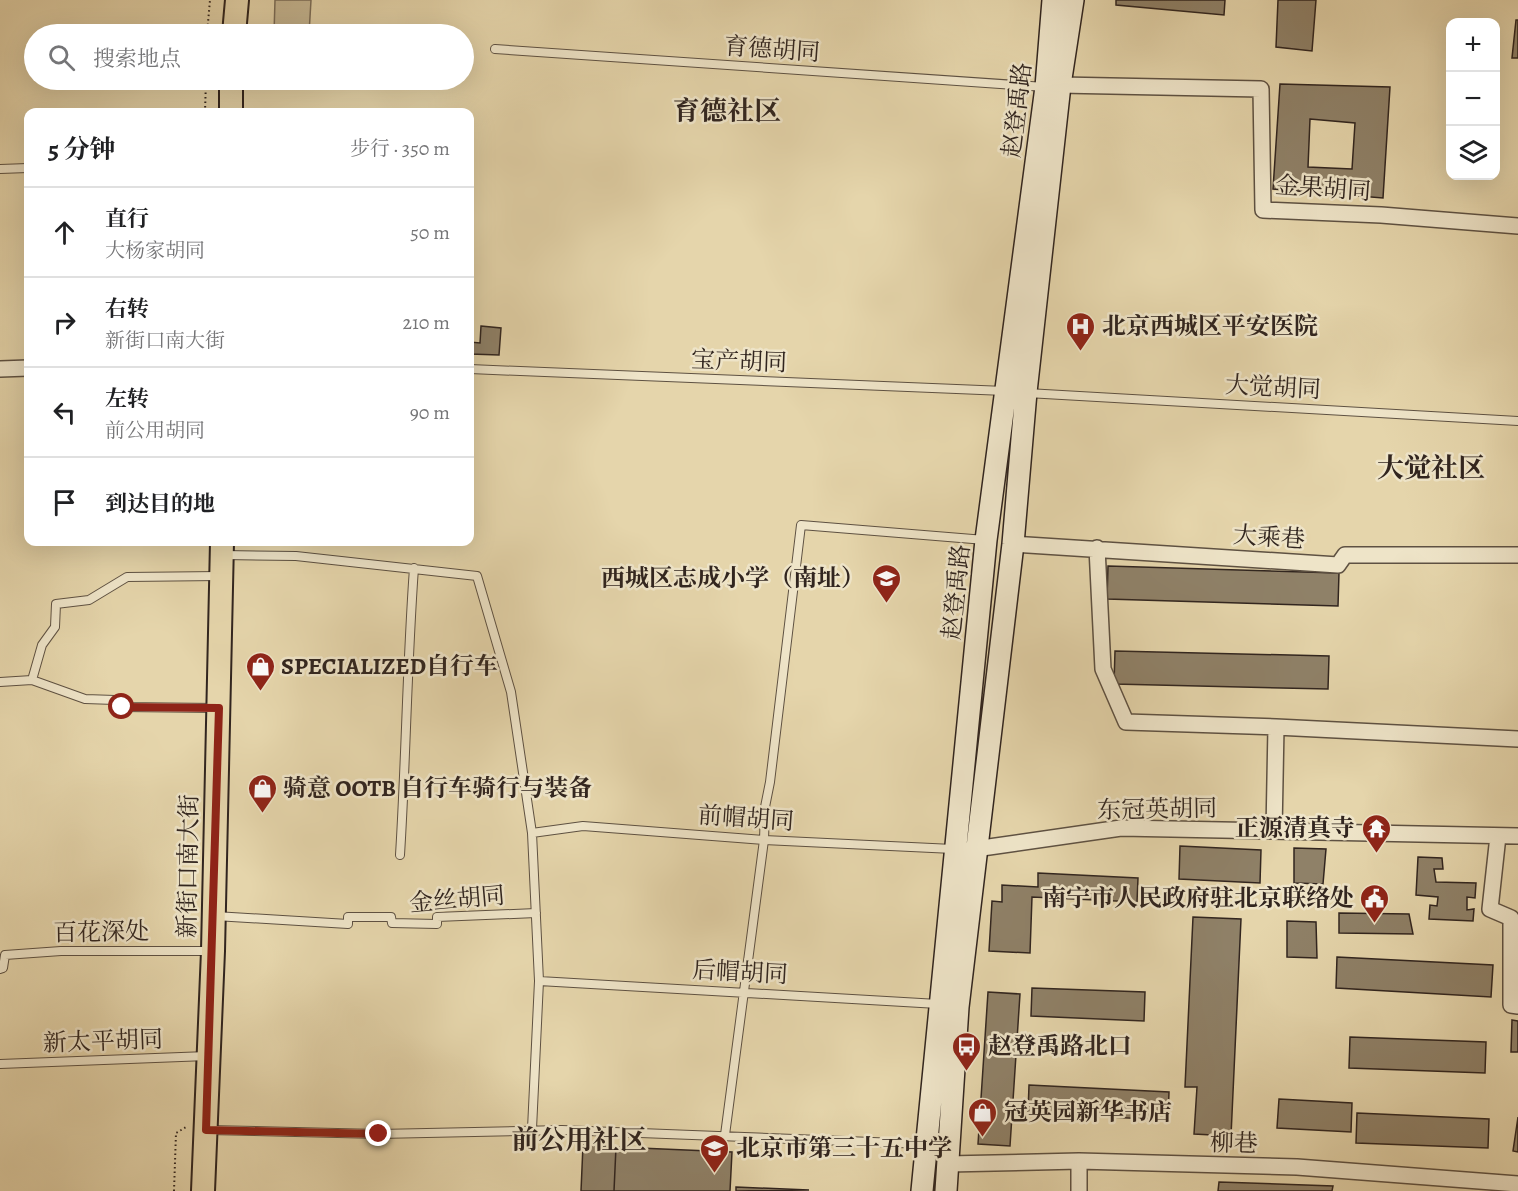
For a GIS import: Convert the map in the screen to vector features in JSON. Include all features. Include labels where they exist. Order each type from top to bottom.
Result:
[{"type":"main road","points":[[235,24],[237,0]]},
{"type":"main road","name":"赵登禹路","points":[[1053,0],[1053,86]]},
{"type":"main road","name":"赵登禹路","points":[[946,1191],[986,540],[1016,392],[1053,86],[1073,0]]},
{"type":"main road","points":[[231,90],[231,108]]},
{"type":"main road","name":"赵登禹路","points":[[922,1191],[940,1004],[968,850],[1013,544],[1016,392]]},
{"type":"main road","name":"新街口南大街","points":[[203,1191],[214,916],[221,557]]},
{"type":"street","name":"金果胡同","points":[[1053,86],[1261,89],[1263,210],[1381,215],[1518,226]]},
{"type":"street","points":[[0,369],[24,368]]},
{"type":"street","name":"大乘巷","points":[[1013,544],[1338,565],[1346,555],[1518,555]]},
{"type":"street","points":[[1097,548],[1103,669],[1126,722],[1276,727],[1518,740]]},
{"type":"street","points":[[1274,831],[1276,727]]},
{"type":"street","name":"东冠英胡同","points":[[968,850],[1121,828],[1518,836]]},
{"type":"street","points":[[1498,836],[1490,909],[1511,918],[1511,1005],[1518,1006]]},
{"type":"street","points":[[1079,1161],[1079,1191]]},
{"type":"street","name":"柳巷","points":[[948,1164],[1079,1161],[1297,1167],[1518,1184]]},
{"type":"street","points":[[1518,1184],[1518,1191]]},
{"type":"lane","name":"育德胡同","points":[[495,49],[1053,86]]},
{"type":"lane","points":[[0,169],[24,168]]},
{"type":"lane","name":"宝产胡同","points":[[474,369],[1016,392]]},
{"type":"lane","name":"大觉胡同","points":[[1016,392],[1518,421]]},
{"type":"lane","points":[[725,1135],[764,840],[765,807],[801,525],[986,540]]},
{"type":"lane","points":[[32,680],[42,645],[55,627],[56,604],[89,600],[127,577],[221,557],[296,556],[477,576],[511,692],[532,833],[539,981],[532,1129]]},
{"type":"lane","points":[[400,855],[406,765],[406,682],[414,568]]},
{"type":"lane","points":[[0,682],[32,680],[85,699],[115,700],[122,707],[219,708]]},
{"type":"lane","name":"前帽胡同","points":[[532,833],[583,826],[764,840],[968,850]]},
{"type":"lane","name":"金丝胡同","points":[[214,916],[348,924],[348,917],[391,917],[392,923],[437,924],[437,917],[536,913]]},
{"type":"lane","name":"百花深处","points":[[0,969],[3,968],[5,955],[61,951],[213,951]]},
{"type":"lane","name":"后帽胡同","points":[[539,981],[940,1004]]},
{"type":"lane","name":"新太平胡同","points":[[0,1064],[208,1056]]},
{"type":"lane","points":[[206,1122],[379,1134],[532,1129],[926,1144]]},
{"type":"path","points":[[208,24],[210,0]]},
{"type":"path","points":[[205,108],[206,90]]},
{"type":"path","points":[[174,1191],[176,1133],[206,1122]]},
{"type":"shaded area","points":[[275,0],[311,0],[310,24],[274,24]]},
{"type":"building","points":[[1116,0],[1225,0],[1224,15],[1116,5]]},
{"type":"building","points":[[1278,0],[1316,0],[1312,51],[1276,47]]},
{"type":"building","points":[[1516,20],[1518,20],[1518,58],[1512,58]]},
{"type":"building","points":[[1280,84],[1390,87],[1383,198],[1273,189]],"holes":[[[1310,119],[1355,123],[1352,169],[1308,167]]]},
{"type":"building","points":[[481,326],[501,328],[499,355],[474,354],[474,342],[480,343]]},
{"type":"building","points":[[1108,566],[1339,573],[1338,606],[1107,599]]},
{"type":"building","points":[[1115,651],[1329,656],[1328,689],[1114,684]]},
{"type":"building","points":[[1180,846],[1261,850],[1260,883],[1179,879]]},
{"type":"building","points":[[1294,848],[1326,849],[1323,884],[1294,883]]},
{"type":"building","points":[[1418,857],[1442,858],[1443,869],[1434,869],[1436,882],[1476,883],[1475,898],[1467,897],[1467,910],[1474,909],[1473,921],[1429,919],[1430,905],[1437,906],[1438,897],[1416,895]]},
{"type":"building","points":[[1038,873],[1138,878],[1137,902],[1032,897],[1030,953],[989,951],[992,901],[1002,902],[1002,885],[1038,887]]},
{"type":"building","points":[[1339,913],[1409,914],[1413,934],[1339,933]]},
{"type":"building","points":[[1193,917],[1241,919],[1231,1136],[1194,1134],[1197,1087],[1185,1087]]},
{"type":"building","points":[[1287,921],[1316,922],[1317,958],[1287,957]]},
{"type":"building","points":[[1337,957],[1493,965],[1491,997],[1336,988]]},
{"type":"building","points":[[1032,988],[1145,992],[1144,1021],[1031,1016]]},
{"type":"building","points":[[988,992],[1020,994],[1010,1146],[978,1144]]},
{"type":"building","points":[[1512,1020],[1518,1021],[1518,1052],[1511,1052]]},
{"type":"building","points":[[1350,1037],[1486,1042],[1485,1073],[1349,1068]]},
{"type":"building","points":[[1029,1085],[1169,1092],[1168,1120],[1028,1113]]},
{"type":"building","points":[[1279,1099],[1352,1103],[1351,1132],[1277,1128]]},
{"type":"building","points":[[1357,1113],[1489,1119],[1488,1148],[1356,1143]]},
{"type":"building","points":[[1518,1117],[1518,1152],[1513,1151]]},
{"type":"building","points":[[583,1145],[616,1147],[614,1191],[581,1191]]},
{"type":"building","points":[[616,1147],[732,1152],[730,1191],[614,1191]]},
{"type":"building","points":[[1219,1182],[1333,1186],[1332,1191],[1218,1191]]},
{"type":"building","points":[[736,1187],[809,1190],[736,1191]]},
{"type":"place","name":"北京西城区平安医院","points":[[1081,352]]},
{"type":"place","name":"西城区志成小学（南址）","points":[[886,604]]},
{"type":"place","name":"SPECIALIZED自行车","points":[[260,692]]},
{"type":"place","name":"骑意 OOTB 自行车骑行与装备","points":[[262,814]]},
{"type":"place","name":"正源清真寺","points":[[1376,854]]},
{"type":"place","name":"南宁市人民政府驻北京联络处","points":[[1375,924]]},
{"type":"place","name":"赵登禹路北口","points":[[967,1072]]},
{"type":"place","name":"冠英园新华书店","points":[[983,1138]]},
{"type":"place","name":"北京市第三十五中学","points":[[715,1174]]},
{"type":"district","name":"育德社区","points":[[727,111]]},
{"type":"district","name":"大觉社区","points":[[1431,468]]},
{"type":"district","name":"前公用社区","points":[[579,1140]]},
{"type":"route","points":[[122,707],[219,708],[206,1130],[379,1134]]}]
